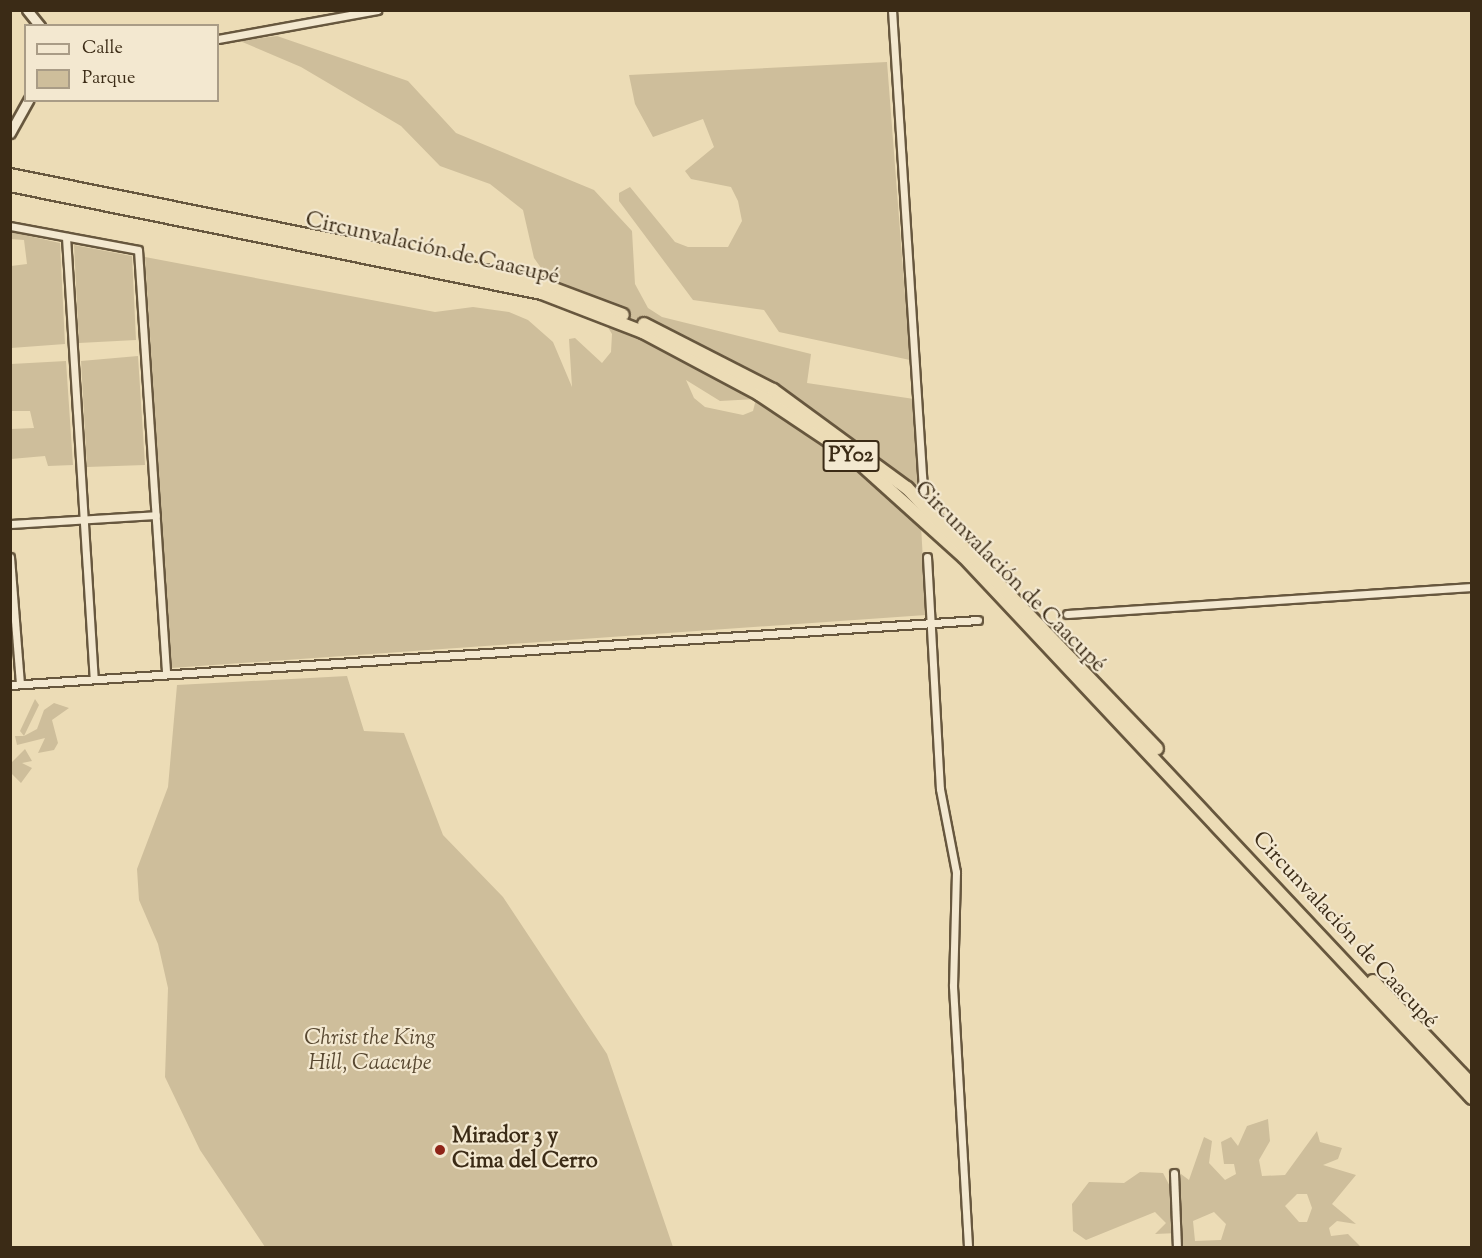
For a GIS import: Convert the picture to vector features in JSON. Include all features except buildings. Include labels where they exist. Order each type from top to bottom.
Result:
[{"type":"highway","name":"Circunvalación de Caacupé","points":[[10,175],[530,280],[676,338],[773,390],[852,444],[940,519],[1472,1085]]},
{"type":"highway","name":"Circunvalación de Caacupé","points":[[10,185],[542,293],[652,336],[769,400],[853,457],[964,557],[1472,1098]]},
{"type":"street","points":[[27,10],[38,24]]},
{"type":"street","points":[[219,39],[377,10]]},
{"type":"street","points":[[892,10],[923,491]]},
{"type":"street","points":[[10,133],[27,102]]},
{"type":"street","points":[[10,226],[138,250],[166,673]]},
{"type":"street","points":[[66,237],[82,520],[94,678]]},
{"type":"street","points":[[10,525],[156,515]]},
{"type":"street","points":[[10,557],[20,684]]},
{"type":"street","points":[[927,557],[940,789],[957,886],[953,986],[968,1248]]},
{"type":"street","points":[[1067,614],[1472,587]]},
{"type":"street","points":[[10,685],[978,620]]},
{"type":"street","points":[[1174,1173],[1177,1248]]},
{"type":"green space","points":[[277,36],[408,81],[456,133],[594,190],[632,231],[635,284],[648,308],[662,317],[811,354],[807,383],[914,399],[926,615],[171,668],[145,257],[435,312],[473,307],[509,312],[528,320],[553,342],[572,387],[569,339],[575,338],[602,363],[611,352],[612,334],[598,311],[558,292],[534,258],[523,210],[490,184],[440,166],[401,126],[301,67],[240,41]],"holes":[[[686,380],[720,401],[756,399],[753,411],[743,415],[705,407],[694,398]]]},
{"type":"green space","points":[[887,62],[910,360],[779,332],[764,310],[693,300],[619,201],[619,193],[630,187],[675,242],[688,247],[728,247],[742,221],[738,201],[731,187],[691,179],[685,171],[714,147],[703,119],[653,137],[635,104],[629,75]]},
{"type":"green space","points":[[11,232],[60,243],[65,344],[11,348],[11,266],[27,264],[24,240],[11,239]]},
{"type":"green space","points":[[74,245],[132,256],[136,340],[79,343]]},
{"type":"green space","points":[[138,356],[145,465],[87,467],[81,361]]},
{"type":"green space","points":[[66,361],[73,465],[48,466],[45,456],[11,459],[11,429],[34,428],[30,411],[11,411],[11,364]]},
{"type":"green space","name":"Christ the King Hill, Caacupe","points":[[347,676],[364,731],[404,733],[443,835],[503,897],[607,1054],[673,1247],[265,1247],[200,1150],[165,1077],[168,988],[158,944],[139,900],[137,869],[168,787],[177,685]]},
{"type":"green space","points":[[35,699],[39,705],[24,736],[20,731]]},
{"type":"green space","points":[[54,703],[69,708],[52,720],[58,743],[54,750],[38,753],[45,738],[17,745],[15,736],[24,736],[37,729],[44,710]]},
{"type":"green space","points":[[25,749],[32,761],[22,763],[32,768],[21,783],[11,773],[11,763]]},
{"type":"green space","points":[[1268,1119],[1270,1141],[1259,1160],[1262,1176],[1285,1175],[1317,1131],[1320,1142],[1342,1148],[1338,1159],[1323,1165],[1356,1175],[1332,1204],[1356,1224],[1337,1221],[1329,1228],[1331,1236],[1348,1234],[1361,1247],[1179,1247],[1178,1233],[1155,1234],[1166,1223],[1155,1212],[1086,1240],[1073,1231],[1072,1204],[1089,1182],[1124,1183],[1140,1172],[1163,1173],[1178,1202],[1177,1178],[1181,1174],[1189,1180],[1204,1137],[1212,1141],[1209,1163],[1225,1180],[1236,1174],[1234,1164],[1224,1164],[1221,1142],[1231,1137],[1238,1146],[1247,1126]],"holes":[[[1297,1194],[1307,1194],[1312,1208],[1307,1222],[1299,1222],[1285,1206]],[[1214,1212],[1226,1224],[1221,1240],[1195,1241],[1193,1221]]]},
{"type":"place","name":"Mirador 3 y Cima del Cerro","points":[[440,1150]]}]
